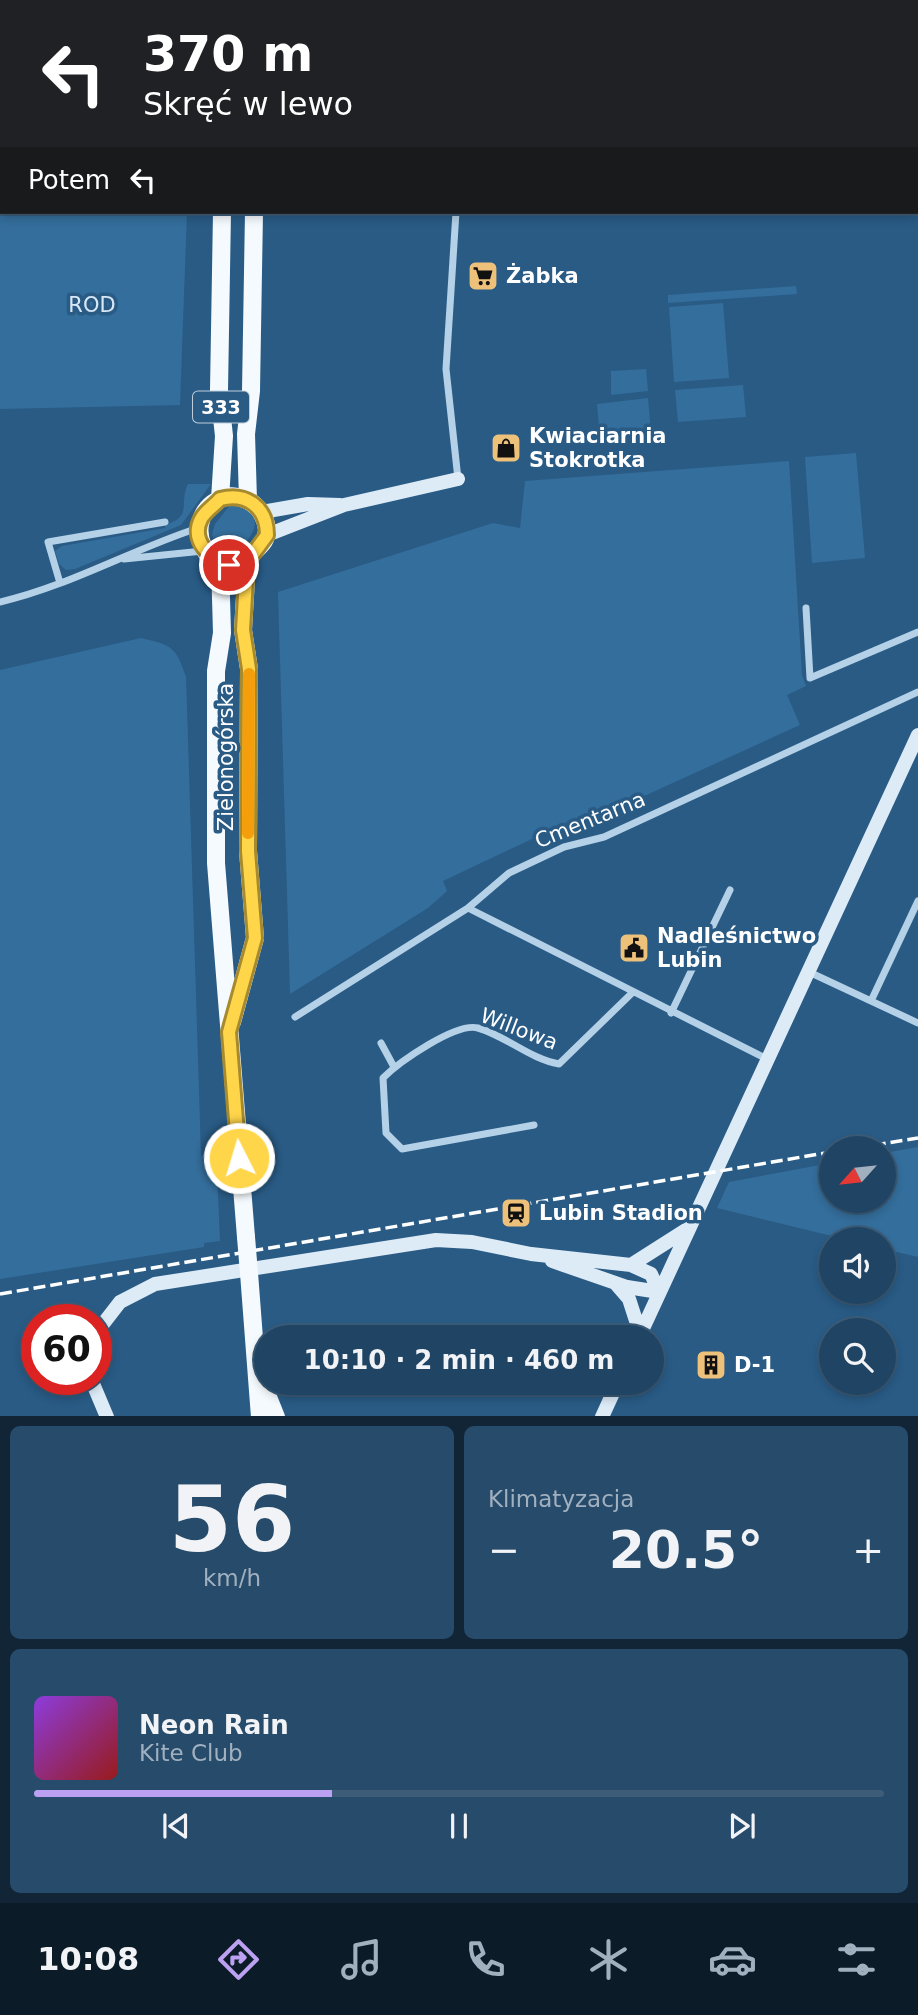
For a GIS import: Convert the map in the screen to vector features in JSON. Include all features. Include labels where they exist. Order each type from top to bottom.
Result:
[{"type":"main road","name":"333","points":[[220,499],[224,436],[219,390],[222,214]]},
{"type":"main road","name":"333","points":[[254,214],[251,391],[246,434],[255,506],[267,535]]},
{"type":"main road","points":[[255,506],[239,497],[220,499],[204,515],[198,528],[204,550],[220,563],[247,562],[267,535]]},
{"type":"main road","name":"Zielonogórska","points":[[229,1032],[255,938],[248,851],[249,669],[243,630],[247,562]]},
{"type":"main road","name":"Zielonogórska","points":[[220,563],[222,633],[216,671],[215,842],[254,1353]]},
{"type":"main road","name":"Zielonogórska","points":[[267,1395],[276,1416]]},
{"type":"street","points":[[267,535],[344,505],[458,479],[446,369],[456,214]]},
{"type":"street","points":[[255,506],[344,505]]},
{"type":"street","points":[[60,583],[48,542],[165,522]]},
{"type":"street","points":[[0,602],[60,583],[120,560],[149,544],[198,528]]},
{"type":"street","points":[[120,560],[204,550]]},
{"type":"street","points":[[806,608],[810,678],[918,632]]},
{"type":"street","name":"Cmentarna","points":[[295,1017],[468,908],[509,873],[564,848],[604,837],[918,692]]},
{"type":"street","points":[[644,1325],[918,736]]},
{"type":"street","points":[[671,1013],[730,890]]},
{"type":"street","points":[[872,1001],[918,901]]},
{"type":"street","points":[[468,908],[671,1013],[767,1059]]},
{"type":"street","points":[[808,971],[918,1023]]},
{"type":"street","name":"Willowa","points":[[394,1066],[459,1028],[476,1027],[559,1064],[632,993]]},
{"type":"street","points":[[381,1043],[394,1066],[383,1078],[386,1133],[402,1149],[534,1125]]},
{"type":"street","points":[[631,1265],[665,1247],[690,1228]]},
{"type":"street","points":[[112,1310],[136,1292],[156,1284],[436,1240],[472,1242],[531,1254],[631,1265],[652,1275],[659,1292]]},
{"type":"street","points":[[531,1254],[615,1283],[647,1292],[659,1292]]},
{"type":"street","points":[[615,1283],[625,1292],[637,1325]]},
{"type":"street","points":[[98,1395],[107,1416]]},
{"type":"street","points":[[602,1416],[612,1395]]},
{"type":"green space","name":"ROD","points":[[0,214],[187,214],[180,405],[0,409]]},
{"type":"green space","points":[[796,286],[797,294],[668,303],[668,295]]},
{"type":"green space","points":[[723,303],[729,378],[674,382],[669,307]]},
{"type":"green space","points":[[646,369],[648,391],[611,395],[611,371]]},
{"type":"green space","points":[[743,385],[746,417],[678,422],[675,390]]},
{"type":"green space","points":[[648,398],[651,433],[600,439],[597,404]]},
{"type":"green space","points":[[856,453],[865,558],[812,563],[805,457]]},
{"type":"green space","points":[[789,461],[802,675],[806,686],[787,695],[800,725],[574,828],[570,821],[443,881],[447,891],[428,908],[290,994],[278,592],[493,523],[520,528],[525,481]]},
{"type":"green space","points":[[188,484],[211,484],[181,525],[75,569],[66,570],[59,564],[55,551],[62,546],[165,528],[165,525],[179,518],[182,513]]},
{"type":"green space","points":[[230,505],[244,508],[255,521],[252,533],[238,556],[220,551],[212,535],[215,524]]},
{"type":"green space","points":[[141,638],[160,643],[176,653],[186,677],[201,1156],[216,1151],[220,1241],[204,1243],[204,1247],[0,1279],[0,670]]},
{"type":"green space","points":[[918,1147],[918,1257],[896,1252],[896,1227],[819,1227],[819,1233],[717,1208],[729,1182],[819,1165],[819,1213],[896,1213],[896,1151]]},
{"type":"railway","points":[[896,1142],[918,1138]]},
{"type":"railway","points":[[0,1294],[819,1154]]},
{"type":"slow traffic","points":[[248,833],[249,674]]},
{"type":"place","name":"Żabka","points":[[483,276]]},
{"type":"place","name":"Kwiaciarnia Stokrotka","points":[[506,448]]},
{"type":"place","name":"Nadleśnictwo Lubin","points":[[634,948]]},
{"type":"place","name":"Lubin Stadion","points":[[516,1213]]},
{"type":"place","name":"D-1","points":[[711,1365]]},
{"type":"route","points":[[229,565],[220,563],[204,550],[198,528],[204,515],[220,499],[229,496],[248,500],[256,505],[262,512],[267,535],[247,562],[243,630],[249,669],[248,851],[255,938],[229,1032],[239,1158]]}]
